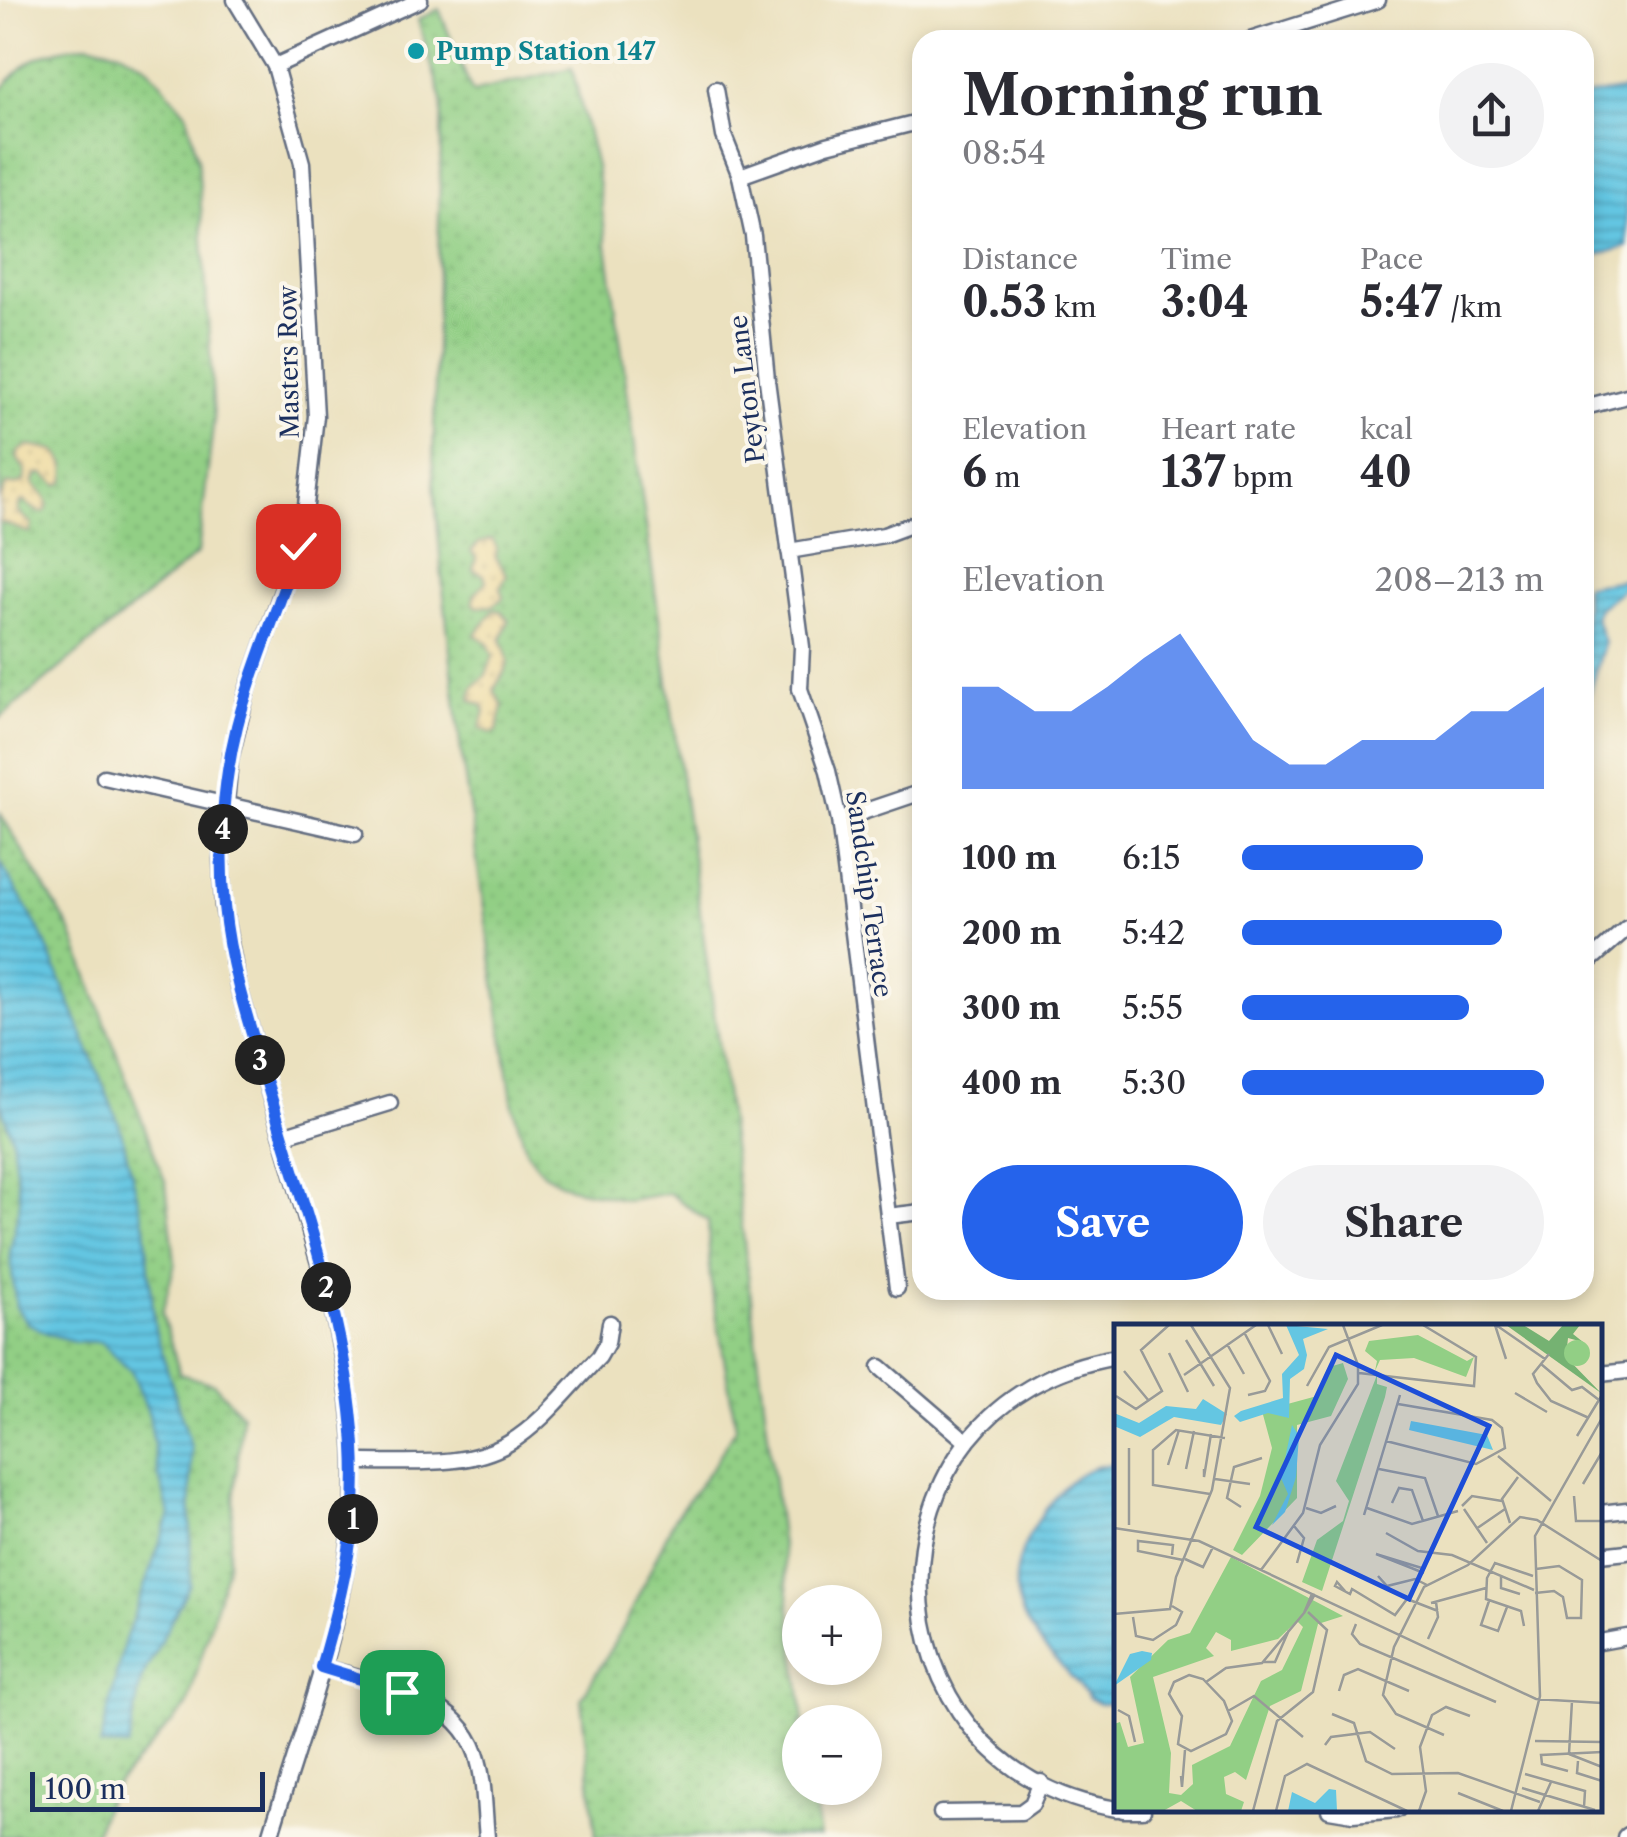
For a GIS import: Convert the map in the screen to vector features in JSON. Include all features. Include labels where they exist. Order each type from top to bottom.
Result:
[{"type":"street","name":"Masters Row","points":[[235,0],[275,66],[302,163],[316,416],[298,546],[237,726],[221,859],[229,946],[344,1362],[355,1462],[346,1569],[270,1837]]},
{"type":"street","points":[[275,66],[420,0]]},
{"type":"street","points":[[1282,30],[1378,0]]},
{"type":"street","name":"Peyton Lane","points":[[716,88],[724,136],[740,176],[753,236],[767,380],[802,647],[800,688]]},
{"type":"street","points":[[740,176],[827,145],[912,124]]},
{"type":"street","points":[[1594,405],[1627,396]]},
{"type":"street","points":[[789,551],[884,535],[912,525]]},
{"type":"street","name":"Sandchip Terrace","points":[[800,688],[828,772],[839,820],[897,1288]]},
{"type":"street","points":[[104,777],[355,834]]},
{"type":"street","points":[[839,820],[912,795]]},
{"type":"street","points":[[1594,957],[1627,928]]},
{"type":"street","points":[[282,1136],[390,1103]]},
{"type":"street","points":[[888,1216],[912,1213]]},
{"type":"street","points":[[355,1462],[454,1460],[508,1444],[600,1357],[610,1322]]},
{"type":"street","points":[[1114,1358],[1074,1366],[1024,1390],[967,1442],[944,1476],[926,1522],[920,1585],[924,1623],[940,1675],[971,1726],[1009,1763],[1041,1782],[1078,1799],[1114,1808]]},
{"type":"street","points":[[880,1367],[967,1442]]},
{"type":"street","points":[[1602,1374],[1627,1371]]},
{"type":"street","points":[[1602,1513],[1627,1510]]},
{"type":"street","points":[[1602,1554],[1627,1552]]},
{"type":"street","points":[[1602,1642],[1627,1637]]},
{"type":"street","points":[[321,1667],[424,1699],[450,1714],[475,1751],[487,1837]]},
{"type":"street","points":[[942,1812],[1021,1812],[1032,1804],[1041,1782]]},
{"type":"street","points":[[1341,1812],[1390,1812]]},
{"type":"green space","points":[[439,9],[472,92],[572,68],[596,167],[727,1106],[787,1585],[782,1585],[782,1685],[799,1685],[802,1705],[782,1705],[782,1805],[814,1805],[819,1837],[596,1837],[581,1699],[626,1623],[674,1519],[736,1427],[710,1278],[708,1221],[669,1193],[628,1200],[570,1188],[543,1173],[527,1152],[513,1107],[460,744],[442,578],[433,471],[442,100],[418,20]]},
{"type":"green space","points":[[88,44],[120,51],[147,66],[187,114],[198,160],[214,418],[198,553],[0,718],[0,92],[38,57]]},
{"type":"green space","points":[[0,813],[70,929],[166,1184],[175,1263],[162,1313],[180,1374],[214,1384],[242,1415],[228,1564],[187,1706],[109,1793],[94,1837],[0,1837]]},
{"type":"sand","points":[[28,446],[55,450],[66,472],[64,482],[58,485],[42,473],[36,476],[33,483],[47,500],[47,507],[40,513],[23,501],[19,505],[18,512],[32,524],[30,533],[0,522],[0,500],[6,485],[25,480],[25,470],[17,458],[19,451]]},
{"type":"sand","points":[[492,539],[497,548],[496,558],[507,575],[500,587],[503,598],[492,606],[477,607],[474,595],[486,581],[484,575],[473,570],[476,558],[471,551]]},
{"type":"sand","points":[[494,610],[501,611],[509,620],[501,640],[507,666],[494,690],[503,706],[497,731],[491,733],[480,728],[485,711],[482,705],[471,700],[473,688],[486,674],[493,655],[487,642],[475,635]]},
{"type":"water","points":[[1627,89],[1627,247],[1594,256],[1594,94]]},
{"type":"water","points":[[1625,580],[1626,587],[1599,608],[1595,616],[1604,643],[1594,679],[1594,585]]},
{"type":"water","points":[[0,862],[42,935],[119,1124],[145,1227],[155,1330],[191,1447],[190,1584],[141,1680],[128,1747],[100,1746],[124,1643],[170,1515],[159,1477],[149,1414],[132,1372],[101,1342],[74,1341],[49,1334],[28,1323],[16,1307],[10,1253],[20,1201],[12,1138],[0,1102]]},
{"type":"water","points":[[1114,1464],[1114,1703],[1100,1704],[1089,1698],[1030,1628],[1021,1610],[1016,1576],[1026,1542],[1048,1506],[1077,1476]]},
{"type":"place","name":"Pump Station 147","points":[[416,51]]},
{"type":"route","points":[[298,546],[247,691],[230,759],[221,859],[224,906],[238,985],[332,1308],[352,1418],[353,1518],[346,1569],[321,1667],[402,1692]]}]
